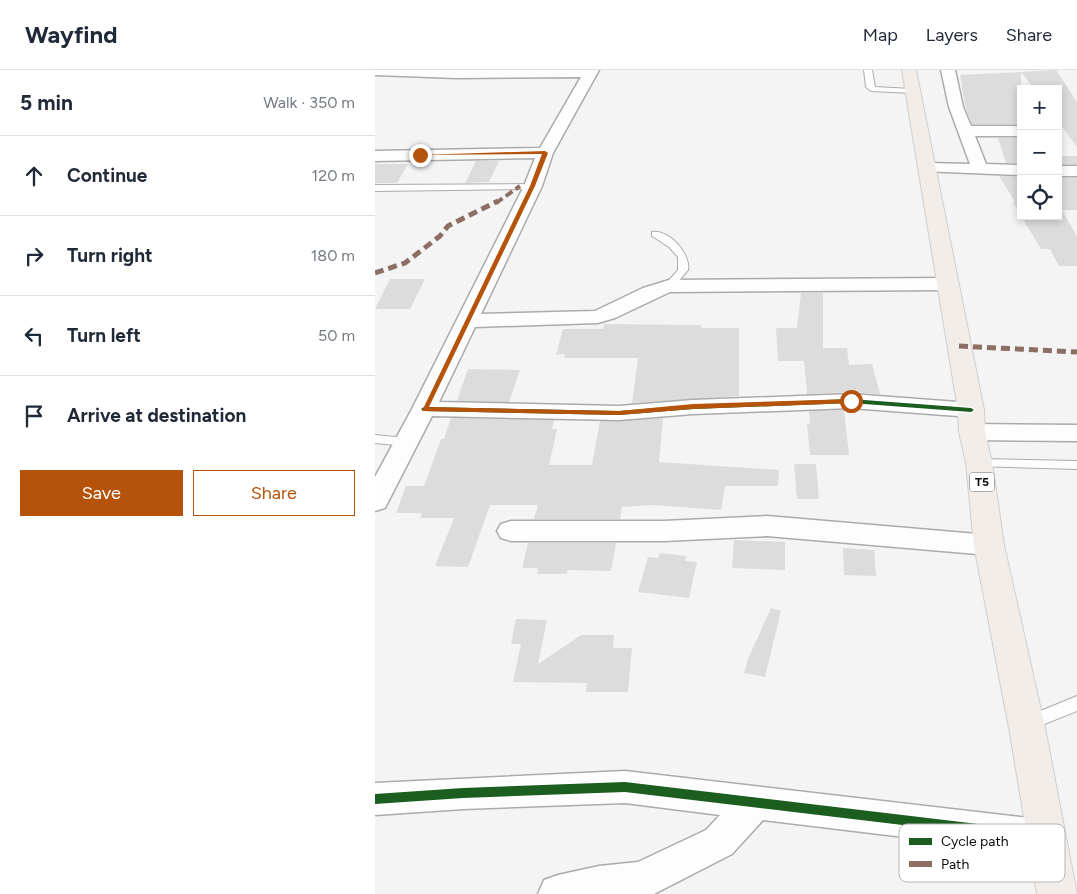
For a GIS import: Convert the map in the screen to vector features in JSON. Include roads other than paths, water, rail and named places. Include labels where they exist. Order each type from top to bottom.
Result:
[{"type":"highway","name":"T5","points":[[911,81],[979,463],[989,545],[1026,724],[1044,824]]},
{"type":"street","points":[[948,70],[957,106],[980,169]]},
{"type":"street","points":[[375,71],[466,74],[591,71]]},
{"type":"street","points":[[378,491],[425,409],[533,186],[545,153],[591,71]]},
{"type":"street","points":[[966,131],[1017,131]]},
{"type":"street","points":[[375,156],[545,153]]},
{"type":"street","points":[[927,168],[1017,170]]},
{"type":"street","points":[[1062,171],[1077,171]]},
{"type":"street","points":[[467,321],[583,319],[597,317],[637,300],[647,291],[669,286],[948,284]]},
{"type":"street","points":[[425,409],[619,413],[693,407],[851,401],[971,421],[1077,433]]},
{"type":"street","points":[[511,531],[664,532],[767,526],[989,545]]},
{"type":"street","points":[[375,799],[463,793],[625,787],[935,824]]},
{"type":"street","points":[[558,894],[599,885],[640,881],[673,866],[719,842],[755,803]]},
{"type":"lane","points":[[868,70],[870,87],[874,89],[911,81]]},
{"type":"lane","points":[[375,188],[533,186]]},
{"type":"lane","points":[[655,234],[669,242],[683,255],[685,266],[681,276],[669,286]]},
{"type":"lane","points":[[375,439],[406,442]]},
{"type":"lane","points":[[979,463],[1077,465]]},
{"type":"lane","points":[[1026,724],[1077,703]]}]
